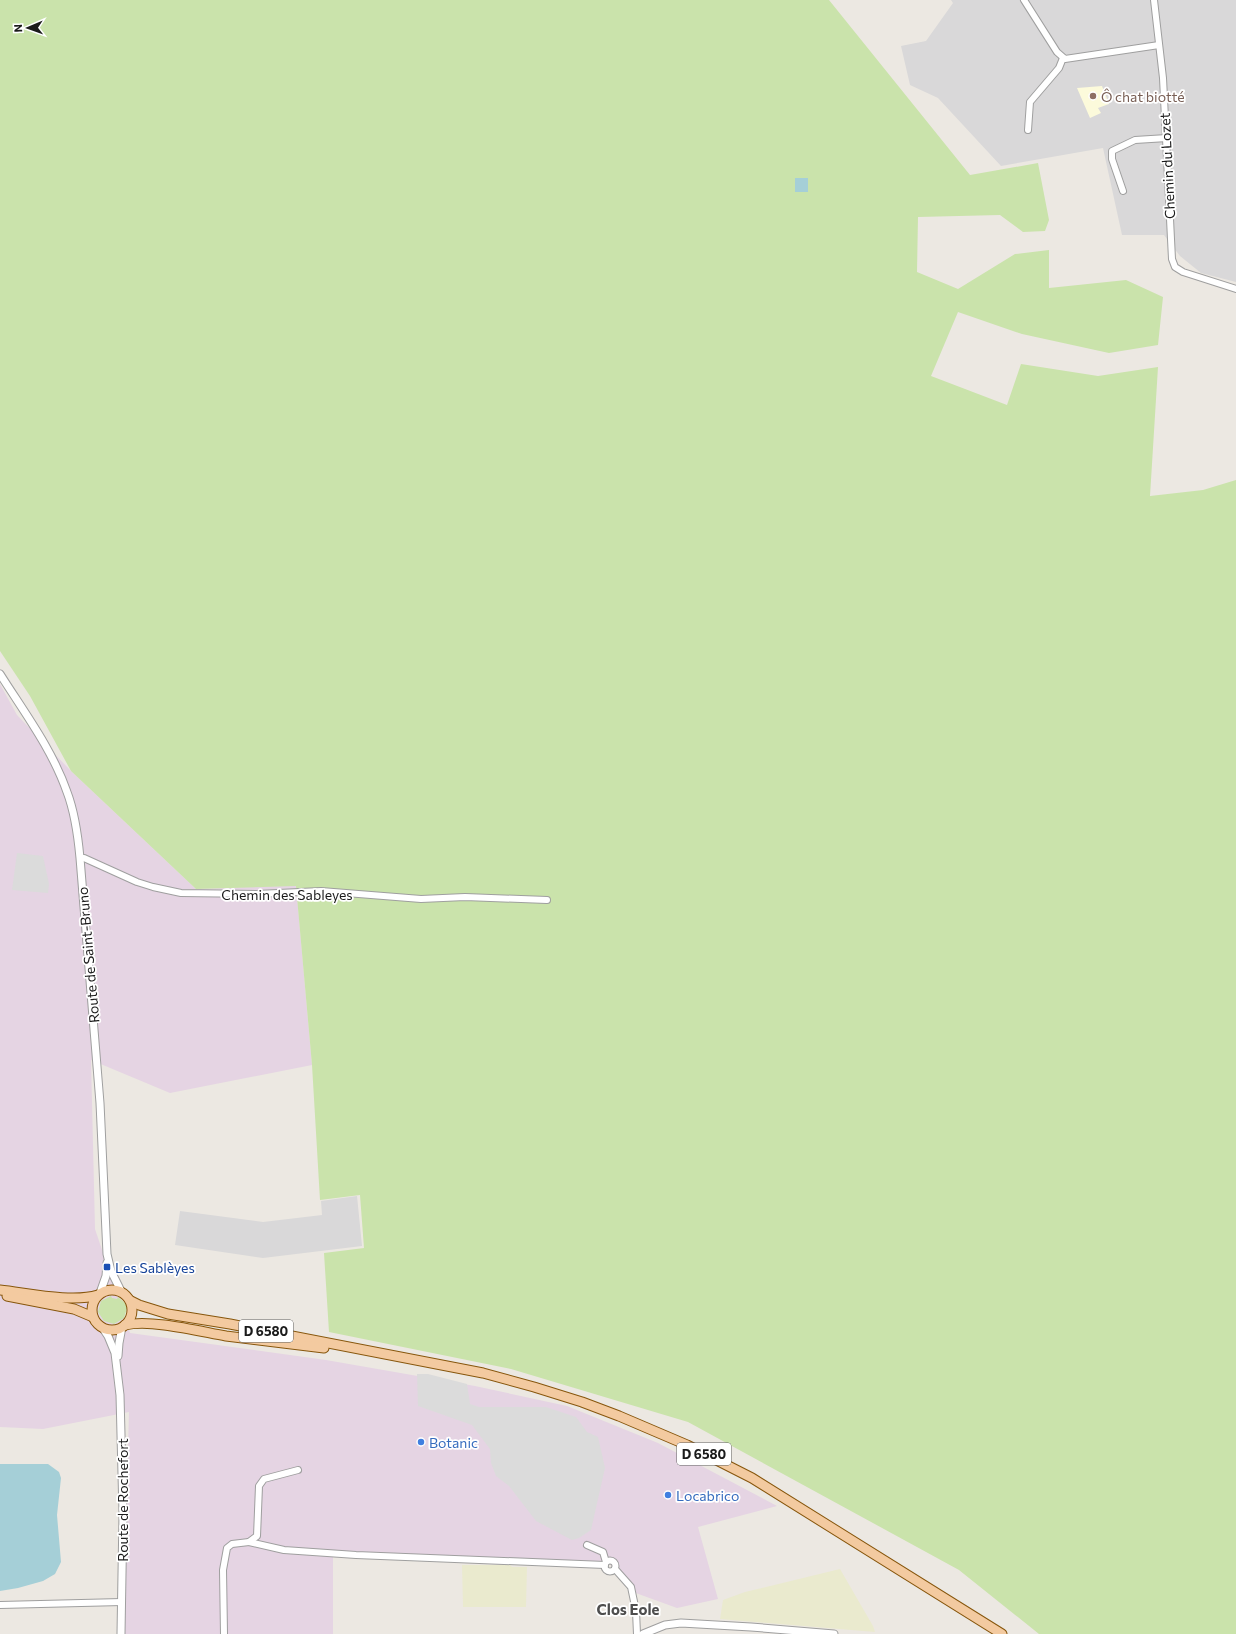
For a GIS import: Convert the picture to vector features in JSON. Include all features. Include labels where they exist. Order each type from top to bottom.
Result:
[{"type":"main road","points":[[0,1290],[74,1299],[90,1298],[113,1289],[121,1291],[131,1301],[132,1314],[124,1326],[112,1330],[102,1327],[93,1317],[74,1309],[0,1295]]},
{"type":"main road","points":[[93,1317],[92,1306],[99,1294]]},
{"type":"main road","name":"D 6580","points":[[131,1301],[139,1306],[168,1314],[253,1328],[476,1372],[515,1381],[582,1402],[666,1435],[757,1482],[1002,1634]]},
{"type":"main road","name":"D 6580","points":[[124,1326],[138,1324],[158,1325],[228,1336],[374,1353]]},
{"type":"street","points":[[1024,0],[1057,52],[1063,58],[1074,58],[1159,45]]},
{"type":"street","name":"Chemin du Lozet","points":[[1154,0],[1166,138],[1171,252],[1173,263],[1183,272],[1236,289]]},
{"type":"street","points":[[1028,130],[1030,102],[1059,68],[1063,58]]},
{"type":"street","points":[[1123,192],[1112,160],[1112,151],[1135,140],[1166,138]]},
{"type":"street","name":"Route de Saint-Bruno","points":[[0,674],[42,739],[63,781],[72,808],[80,858],[100,1103],[107,1254]]},
{"type":"street","name":"Chemin des Sableyes","points":[[80,858],[84,858],[153,888],[181,893],[257,894],[321,891],[421,899],[465,897],[547,900]]},
{"type":"street","points":[[107,1254],[111,1271],[121,1291]]},
{"type":"street","points":[[99,1294],[106,1276],[107,1254]]},
{"type":"street","points":[[118,1366],[119,1343],[124,1326]]},
{"type":"street","points":[[102,1327],[111,1342],[118,1366]]},
{"type":"street","name":"Route de Rochefort","points":[[118,1366],[122,1437],[121,1634]]},
{"type":"street","points":[[249,1542],[257,1536],[259,1486],[264,1479],[298,1470]]},
{"type":"street","points":[[224,1634],[224,1559],[227,1548],[232,1544],[249,1542],[284,1550],[356,1555],[606,1563],[610,1560],[614,1561],[616,1565],[615,1569],[631,1588],[636,1611],[637,1634]]},
{"type":"street","points":[[587,1545],[603,1552],[606,1563]]},
{"type":"street","points":[[0,1604],[122,1602]]},
{"type":"street","points":[[644,1634],[665,1626],[681,1623],[834,1634]]},
{"type":"shaded area","points":[[951,0],[1236,0],[1236,282],[1201,273],[1180,256],[1164,235],[1122,235],[1103,148],[1001,166],[938,98],[910,85],[901,46],[926,41],[953,3]]},
{"type":"shaded area","name":"Ô chat biotté","points":[[1102,86],[1109,104],[1098,108],[1101,113],[1090,118],[1077,88]]},
{"type":"shaded area","points":[[0,684],[17,715],[71,771],[196,889],[296,885],[312,1065],[170,1093],[91,1060],[95,1229],[130,1333],[326,1360],[475,1386],[567,1406],[658,1443],[777,1506],[698,1527],[718,1599],[677,1608],[633,1592],[608,1562],[333,1551],[333,1634],[123,1634],[129,1412],[43,1429],[0,1427]]},
{"type":"shaded area","points":[[17,853],[43,856],[49,884],[48,893],[12,890]]},
{"type":"shaded area","points":[[357,1196],[362,1246],[263,1258],[175,1245],[180,1211],[263,1222],[322,1215],[321,1201]]},
{"type":"shaded area","points":[[417,1374],[428,1374],[467,1384],[470,1404],[479,1407],[546,1407],[576,1417],[587,1432],[598,1437],[605,1468],[591,1530],[579,1538],[572,1540],[536,1521],[509,1486],[496,1476],[491,1463],[490,1449],[472,1425],[418,1406]]},
{"type":"green space","points":[[0,0],[829,0],[970,175],[1038,163],[1049,220],[1045,231],[1023,232],[1000,215],[918,217],[917,272],[958,289],[1015,254],[1049,250],[1049,288],[1126,280],[1163,297],[1158,345],[1109,353],[1022,334],[958,312],[931,376],[1007,405],[1021,364],[1098,376],[1158,367],[1150,496],[1203,490],[1236,480],[1236,1634],[1039,1634],[959,1570],[688,1422],[511,1369],[329,1332],[324,1253],[364,1248],[360,1195],[320,1200],[312,1065],[296,886],[196,889],[71,771],[30,696],[0,651]]},
{"type":"green space","points":[[111,1296],[112,1298],[117,1299],[118,1297],[125,1303],[127,1308],[124,1318],[114,1324],[104,1321],[98,1312],[101,1301]]},
{"type":"green space","points":[[462,1565],[510,1565],[512,1567],[527,1567],[526,1607],[463,1607]]},
{"type":"green space","points":[[840,1569],[875,1632],[720,1619],[723,1600],[745,1592]]},
{"type":"water","points":[[795,178],[808,178],[808,192],[795,192]]},
{"type":"water","points":[[0,1464],[48,1464],[59,1472],[61,1478],[57,1515],[61,1562],[55,1574],[43,1581],[0,1591]]},
{"type":"place","name":"Ô chat biotté","points":[[1093,96]]},
{"type":"place","name":"Les Sablèyes","points":[[107,1267]]},
{"type":"place","name":"Botanic","points":[[421,1442]]},
{"type":"place","name":"Locabrico","points":[[668,1495]]},
{"type":"district","name":"Clos Eole","points":[[628,1609]]}]
